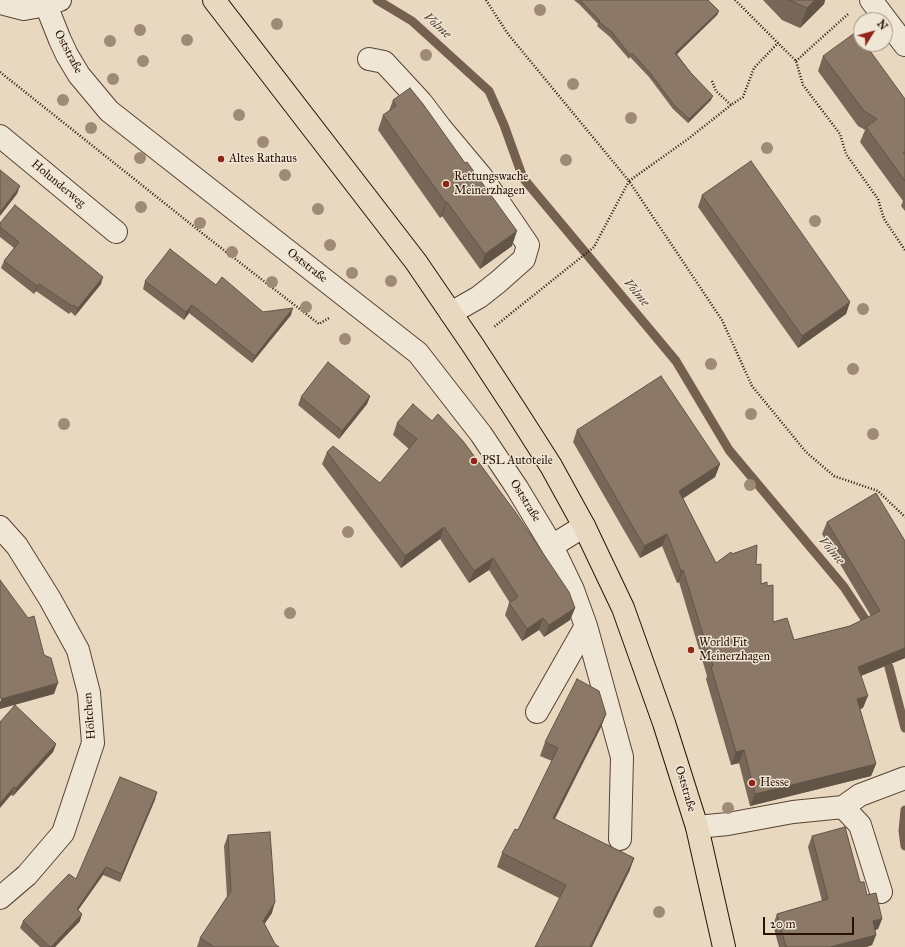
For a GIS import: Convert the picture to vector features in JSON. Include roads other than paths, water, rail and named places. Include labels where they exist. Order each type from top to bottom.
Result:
[{"type":"main road","name":"Oststraße","points":[[214,0],[411,255],[472,344],[551,466],[584,526],[623,608],[664,723],[697,827],[724,947]]},
{"type":"street","points":[[871,0],[905,45]]},
{"type":"street","name":"Oststraße","points":[[0,3],[24,9],[53,2],[60,40],[67,55],[80,75],[109,111],[418,354],[481,434],[517,488],[552,546],[573,590],[586,626],[622,757],[620,839]]},
{"type":"street","points":[[369,59],[384,62],[421,102],[481,176],[528,245],[524,259],[504,277],[479,297],[451,313]]},
{"type":"street","name":"Holunderweg","points":[[0,136],[116,232]]},
{"type":"street","points":[[552,546],[584,526]]},
{"type":"street","name":"Höltchen","points":[[0,527],[17,546],[50,599],[78,650],[89,693],[93,743],[63,833],[28,875],[0,898]]},
{"type":"street","points":[[536,712],[586,626]]},
{"type":"street","points":[[697,827],[728,824],[801,811],[843,807],[860,795],[902,779]]},
{"type":"street","points":[[843,807],[860,825],[881,892]]},
{"type":"waterway","name":"Volme","points":[[377,0],[412,21],[489,91],[504,125],[523,178],[676,361],[729,450],[844,587],[865,619]]},
{"type":"waterway","name":"Volme","points":[[889,667],[905,728]]},
{"type":"waterway","name":"Volme","points":[[905,810],[903,831],[905,846]]},
{"type":"place","name":"Altes Rathaus","points":[[221,159]]},
{"type":"place","name":"Rettungswache Meinerzhagen","points":[[446,184]]},
{"type":"place","name":"PSL Autoteile","points":[[474,461]]},
{"type":"place","name":"World Fit Meinerzhagen","points":[[691,650]]},
{"type":"place","name":"Hesse","points":[[752,783]]}]
